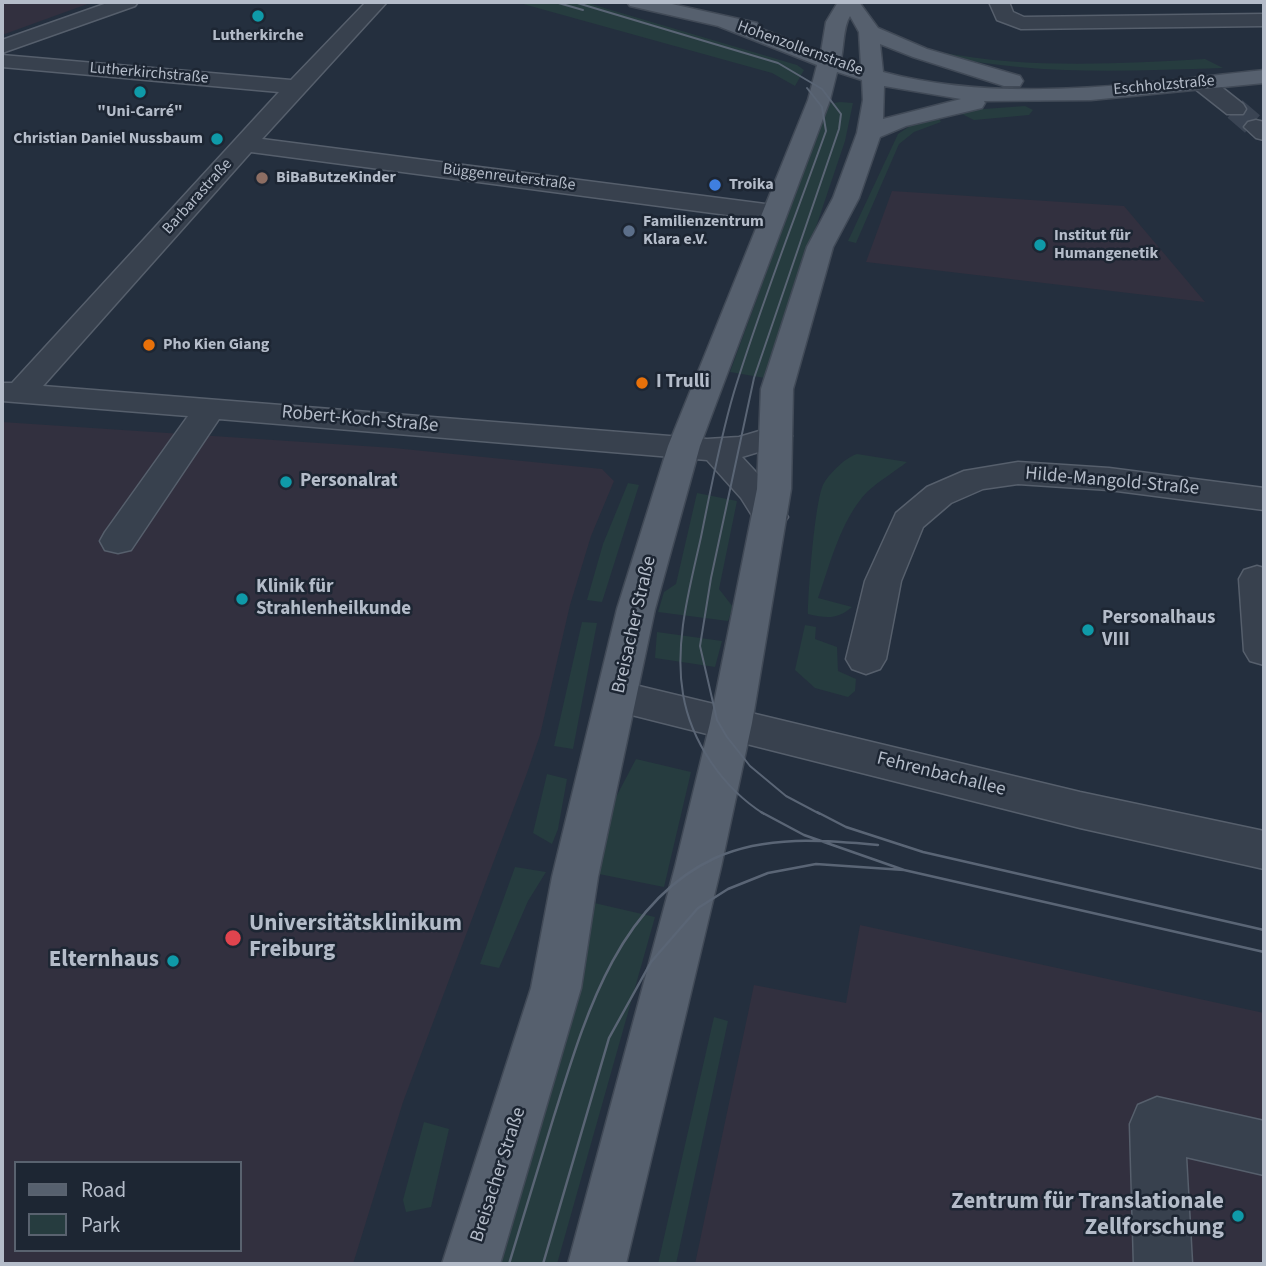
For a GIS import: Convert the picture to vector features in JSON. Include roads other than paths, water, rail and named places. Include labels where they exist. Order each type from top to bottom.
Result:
[{"type":"main road","name":"Hohenzollernstraße","points":[[637,2],[726,23],[873,68]]},
{"type":"main road","name":"Breisacher Straße","points":[[471,1264],[556,988],[575,877],[636,609],[684,446],[819,100],[832,54],[836,22],[848,2],[866,23],[869,32],[874,100],[869,133],[846,198],[820,247],[777,389],[770,517],[730,723],[689,906],[597,1264]]},
{"type":"main road","points":[[869,32],[1013,89]]},
{"type":"main road","name":"Eschholzstraße","points":[[873,68],[915,86],[1063,93],[1264,77]]},
{"type":"main road","points":[[869,133],[898,121],[1013,89]]},
{"type":"street","points":[[2,47],[128,2]]},
{"type":"street","name":"Barbarastraße","points":[[11,393],[377,2]]},
{"type":"street","points":[[999,2],[1004,16],[1021,23],[1264,20]]},
{"type":"street","name":"Lutherkirchstraße","points":[[2,61],[296,87]]},
{"type":"street","points":[[1202,83],[1235,109]]},
{"type":"street","name":"Büggenreuterstraße","points":[[246,144],[773,213]]},
{"type":"street","name":"Robert-Koch-Straße","points":[[11,393],[684,446],[718,452]]},
{"type":"street","points":[[118,541],[210,408]]},
{"type":"street","points":[[718,452],[751,446],[776,436]]},
{"type":"street","points":[[718,452],[754,491],[770,517]]},
{"type":"street","name":"Hilde-Mangold-Straße","points":[[866,659],[883,581],[908,521],[939,495],[976,479],[1018,473],[1109,479],[1264,499]]},
{"type":"street","points":[[1257,579],[1264,651]]},
{"type":"street","name":"Fehrenbachallee","points":[[618,697],[1068,807],[1264,850]]},
{"type":"street","points":[[1163,1264],[1157,1124],[1264,1147]]},
{"type":"tunnel","points":[[1235,109],[1256,127]]},
{"type":"tram line","points":[[555,2],[583,10]]},
{"type":"tram line","points":[[574,2],[778,63],[822,89],[841,114],[839,129],[754,378],[711,578],[700,646],[717,720],[727,737],[750,766],[786,796],[820,814]]},
{"type":"tram line","points":[[762,813],[722,777],[701,746],[687,712],[680,655],[688,595],[734,392],[755,326],[826,131],[822,107],[807,88]]},
{"type":"tram line","points":[[817,812],[846,827],[923,852],[1264,930]]},
{"type":"tram line","points":[[762,813],[804,835],[823,842]]},
{"type":"tram line","points":[[509,1264],[578,1042],[592,1005],[628,935],[652,904],[681,878],[715,858],[775,842],[823,842]]},
{"type":"tram line","points":[[823,842],[878,845]]},
{"type":"tram line","points":[[823,842],[904,870]]},
{"type":"tram line","points":[[543,1264],[609,1038],[651,962],[698,908],[728,889],[768,873],[816,864],[904,870]]},
{"type":"tram line","points":[[904,870],[1264,952]]},
{"type":"place","name":"Lutherkirche","points":[[258,16]]},
{"type":"place","name":"\"Uni-Carré\"","points":[[140,92]]},
{"type":"place","name":"Christian Daniel Nussbaum","points":[[217,139]]},
{"type":"place","name":"BiBaButzeKinder","points":[[262,178]]},
{"type":"place","name":"Troika","points":[[715,185]]},
{"type":"place","name":"Familienzentrum Klara e.V.","points":[[629,231]]},
{"type":"place","name":"Institut für Humangenetik","points":[[1040,245]]},
{"type":"place","name":"Pho Kien Giang","points":[[149,345]]},
{"type":"place","name":"I Trulli","points":[[642,383]]},
{"type":"place","name":"Personalrat","points":[[286,482]]},
{"type":"place","name":"Klinik für Strahlenheilkunde","points":[[242,599]]},
{"type":"place","name":"Personalhaus VIII","points":[[1088,630]]},
{"type":"place","name":"Universitätsklinikum Freiburg","points":[[233,938]]},
{"type":"place","name":"Elternhaus","points":[[173,961]]},
{"type":"place","name":"Zentrum für Translationale Zellforschung","points":[[1238,1216]]}]
